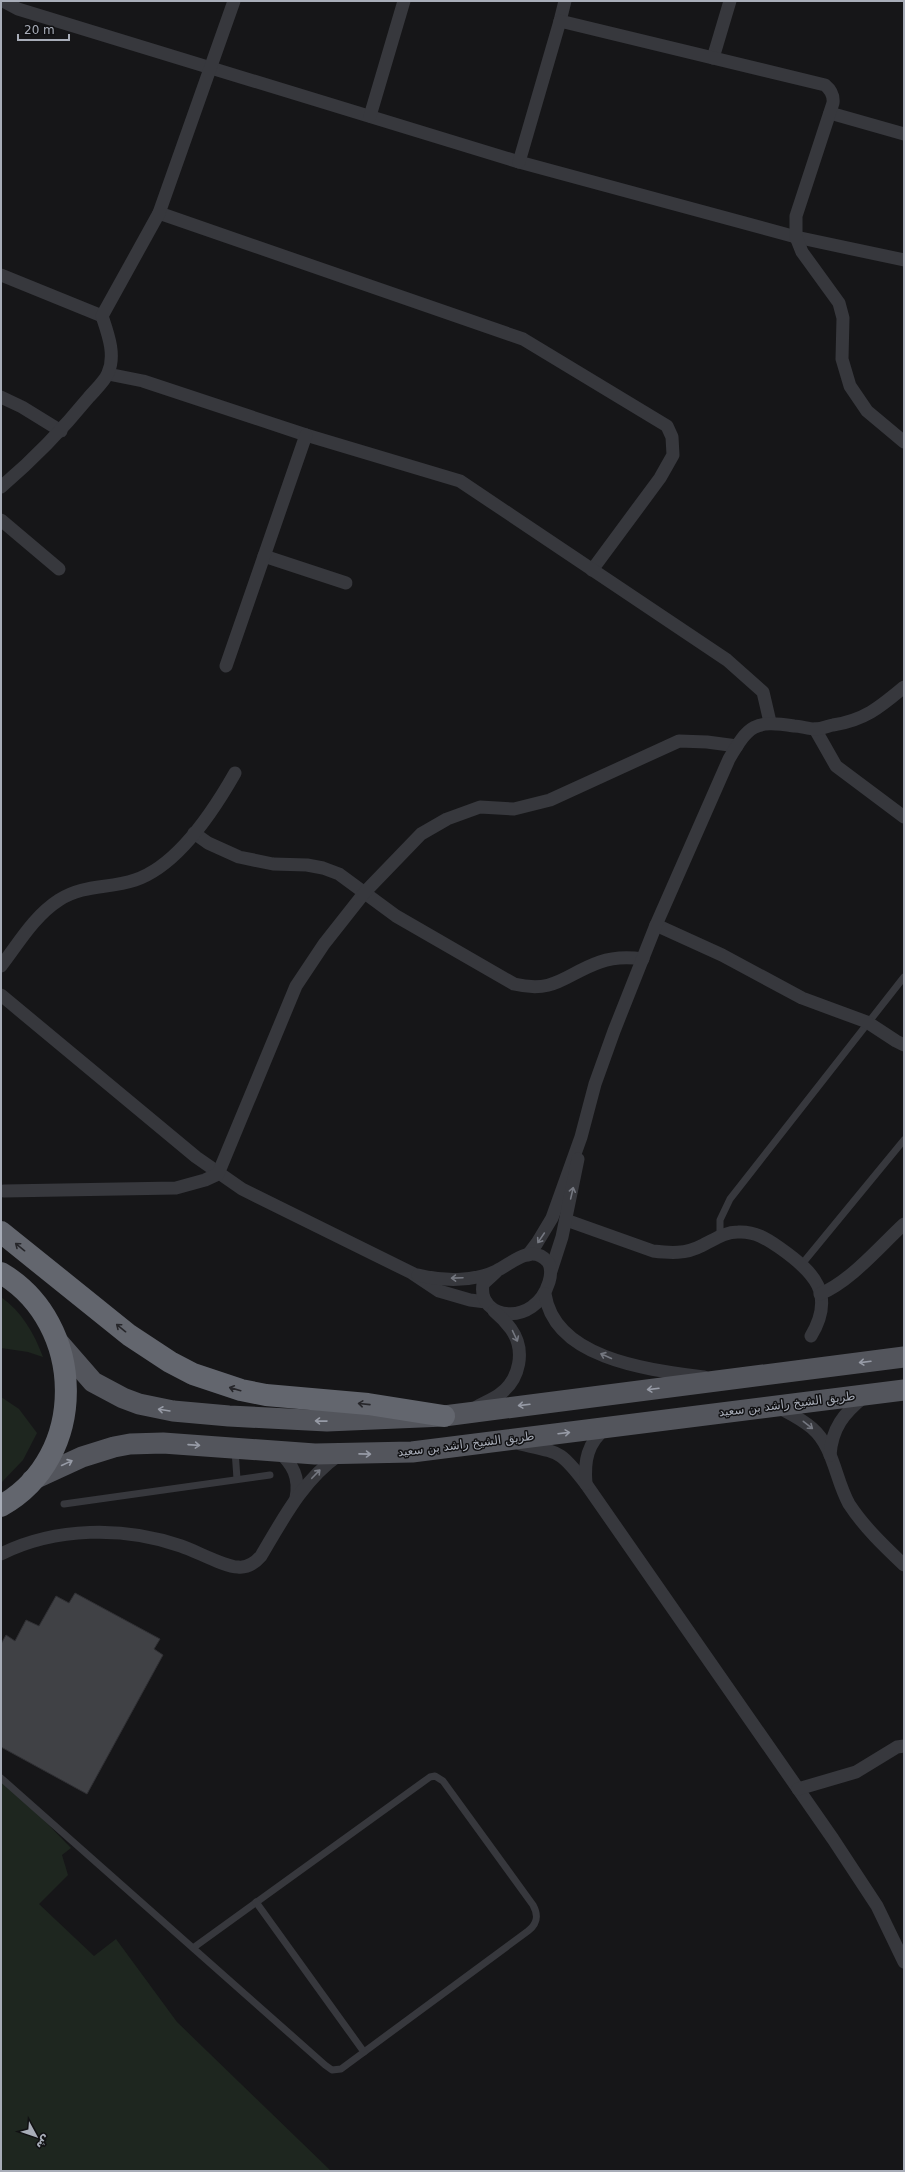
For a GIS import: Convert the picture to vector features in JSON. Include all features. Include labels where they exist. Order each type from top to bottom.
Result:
[{"type":"highway","points":[[1,1232],[129,1335],[170,1362],[193,1374],[241,1390],[266,1395],[368,1404],[444,1416]]},
{"type":"highway","points":[[1,1273],[20,1287],[43,1313],[58,1343],[66,1379],[64,1415],[52,1450],[32,1480],[1,1506]]},
{"type":"main road","points":[[58,1343],[93,1382],[123,1398],[156,1408],[278,1420],[369,1420],[444,1416],[904,1357]]},
{"type":"main road","name":"طريق الشيخ راشد بن سعيد","points":[[32,1480],[72,1461],[114,1447],[147,1443],[341,1454],[412,1452],[904,1390]]},
{"type":"street","points":[[4,1],[18,9],[519,162],[796,237],[904,260]]},
{"type":"street","points":[[1,487],[32,461],[60,431],[108,374],[112,356],[108,335],[102,316],[159,213],[212,68],[234,1]]},
{"type":"street","points":[[370,116],[404,1]]},
{"type":"street","points":[[519,162],[565,1]]},
{"type":"street","points":[[713,58],[730,1]]},
{"type":"street","points":[[560,21],[825,85],[834,97],[796,216],[796,237],[802,252],[839,303],[843,318],[842,359],[850,386],[867,410],[904,442]]},
{"type":"street","points":[[830,112],[904,134]]},
{"type":"street","points":[[159,213],[523,339],[667,426],[672,437],[673,455],[660,478],[592,570]]},
{"type":"street","points":[[1,275],[102,316]]},
{"type":"street","points":[[108,374],[143,381],[306,435],[460,481],[727,660],[763,692],[770,722]]},
{"type":"street","points":[[1,397],[22,407],[60,431]]},
{"type":"street","points":[[226,666],[306,435]]},
{"type":"street","points":[[1,520],[59,569]]},
{"type":"street","points":[[264,556],[346,583]]},
{"type":"street","points":[[528,1255],[537,1244],[552,1218],[580,1137],[604,1057],[656,925],[729,759],[737,746],[745,735],[757,725],[770,722],[816,729],[852,722],[878,710],[904,687]]},
{"type":"street","points":[[816,729],[836,766],[904,817]]},
{"type":"street","points":[[4,1191],[161,1189],[191,1185],[218,1174],[296,986],[324,944],[365,892],[421,834],[447,818],[480,807],[514,809],[550,800],[679,741],[707,742],[737,746]]},
{"type":"street","points":[[1,966],[37,919],[59,900],[85,889],[124,883],[147,875],[157,869],[194,833],[217,804],[235,773]]},
{"type":"street","points":[[194,833],[223,850],[250,860],[273,864],[307,865],[323,868],[339,874],[413,926],[504,980],[525,987],[547,986],[558,983],[589,967],[610,959],[643,959]]},
{"type":"street","points":[[656,925],[722,955],[802,998],[867,1022],[904,1045]]},
{"type":"street","points":[[1,995],[218,1174],[268,1203],[412,1273],[439,1291],[488,1304],[509,1314],[523,1313],[534,1306],[546,1294]]},
{"type":"street","points":[[580,1137],[575,1179],[566,1220],[546,1294],[550,1314],[561,1329],[568,1335],[605,1356],[652,1370],[726,1380]]},
{"type":"street","points":[[566,1220],[653,1251],[665,1253],[689,1251],[720,1236],[738,1232],[757,1234],[802,1264],[814,1277],[820,1294],[821,1312],[811,1336]]},
{"type":"street","points":[[820,1294],[830,1290],[847,1277],[904,1224]]},
{"type":"street","points":[[467,1412],[499,1395],[517,1373],[519,1364],[519,1345],[515,1336],[483,1296],[486,1279],[496,1272],[528,1255],[533,1254],[543,1257],[548,1261],[551,1271]]},
{"type":"street","points":[[412,1273],[454,1279],[475,1277],[496,1272]]},
{"type":"street","points":[[830,1455],[833,1436],[841,1419],[866,1394]]},
{"type":"street","points":[[776,1406],[813,1428],[820,1436],[830,1455],[842,1490],[850,1505],[876,1539],[904,1565]]},
{"type":"street","points":[[586,1484],[586,1456],[594,1439],[607,1427]]},
{"type":"street","points":[[504,1440],[556,1452],[571,1464],[798,1789],[877,1906],[904,1962]]},
{"type":"street","points":[[278,1451],[291,1464],[295,1473],[297,1486],[296,1500]]},
{"type":"street","points":[[1,1554],[36,1539],[84,1533],[108,1532],[155,1538],[202,1553],[230,1566],[244,1567],[256,1561],[261,1556],[296,1500],[315,1474],[341,1454]]},
{"type":"street","points":[[798,1789],[856,1772],[897,1747],[904,1746]]},
{"type":"lane","points":[[720,1236],[720,1220],[730,1199],[867,1022],[904,977]]},
{"type":"lane","points":[[802,1264],[904,1140]]},
{"type":"lane","points":[[234,1448],[238,1479]]},
{"type":"lane","points":[[64,1504],[270,1475]]},
{"type":"lane","points":[[1,1778],[328,2068],[337,2070],[341,2069],[532,1928],[537,1916],[536,1910],[528,1898],[443,1781],[435,1776],[425,1778],[193,1948]]},
{"type":"lane","points":[[256,1902],[364,2052]]},
{"type":"shaded area","points":[[1,1297],[21,1316],[36,1340],[43,1357],[28,1352],[1,1348]]},
{"type":"shaded area","points":[[1,1397],[19,1409],[37,1433],[23,1460],[1,1483]]},
{"type":"shaded area","points":[[1,1776],[71,1848],[62,1855],[68,1875],[39,1904],[94,1956],[116,1939],[177,2022],[331,2171],[1,2171]]},
{"type":"building","points":[[75,1593],[160,1639],[154,1649],[163,1655],[87,1794],[1,1747],[1,1644],[6,1635],[15,1641],[26,1620],[39,1626],[56,1596],[69,1603]]}]
